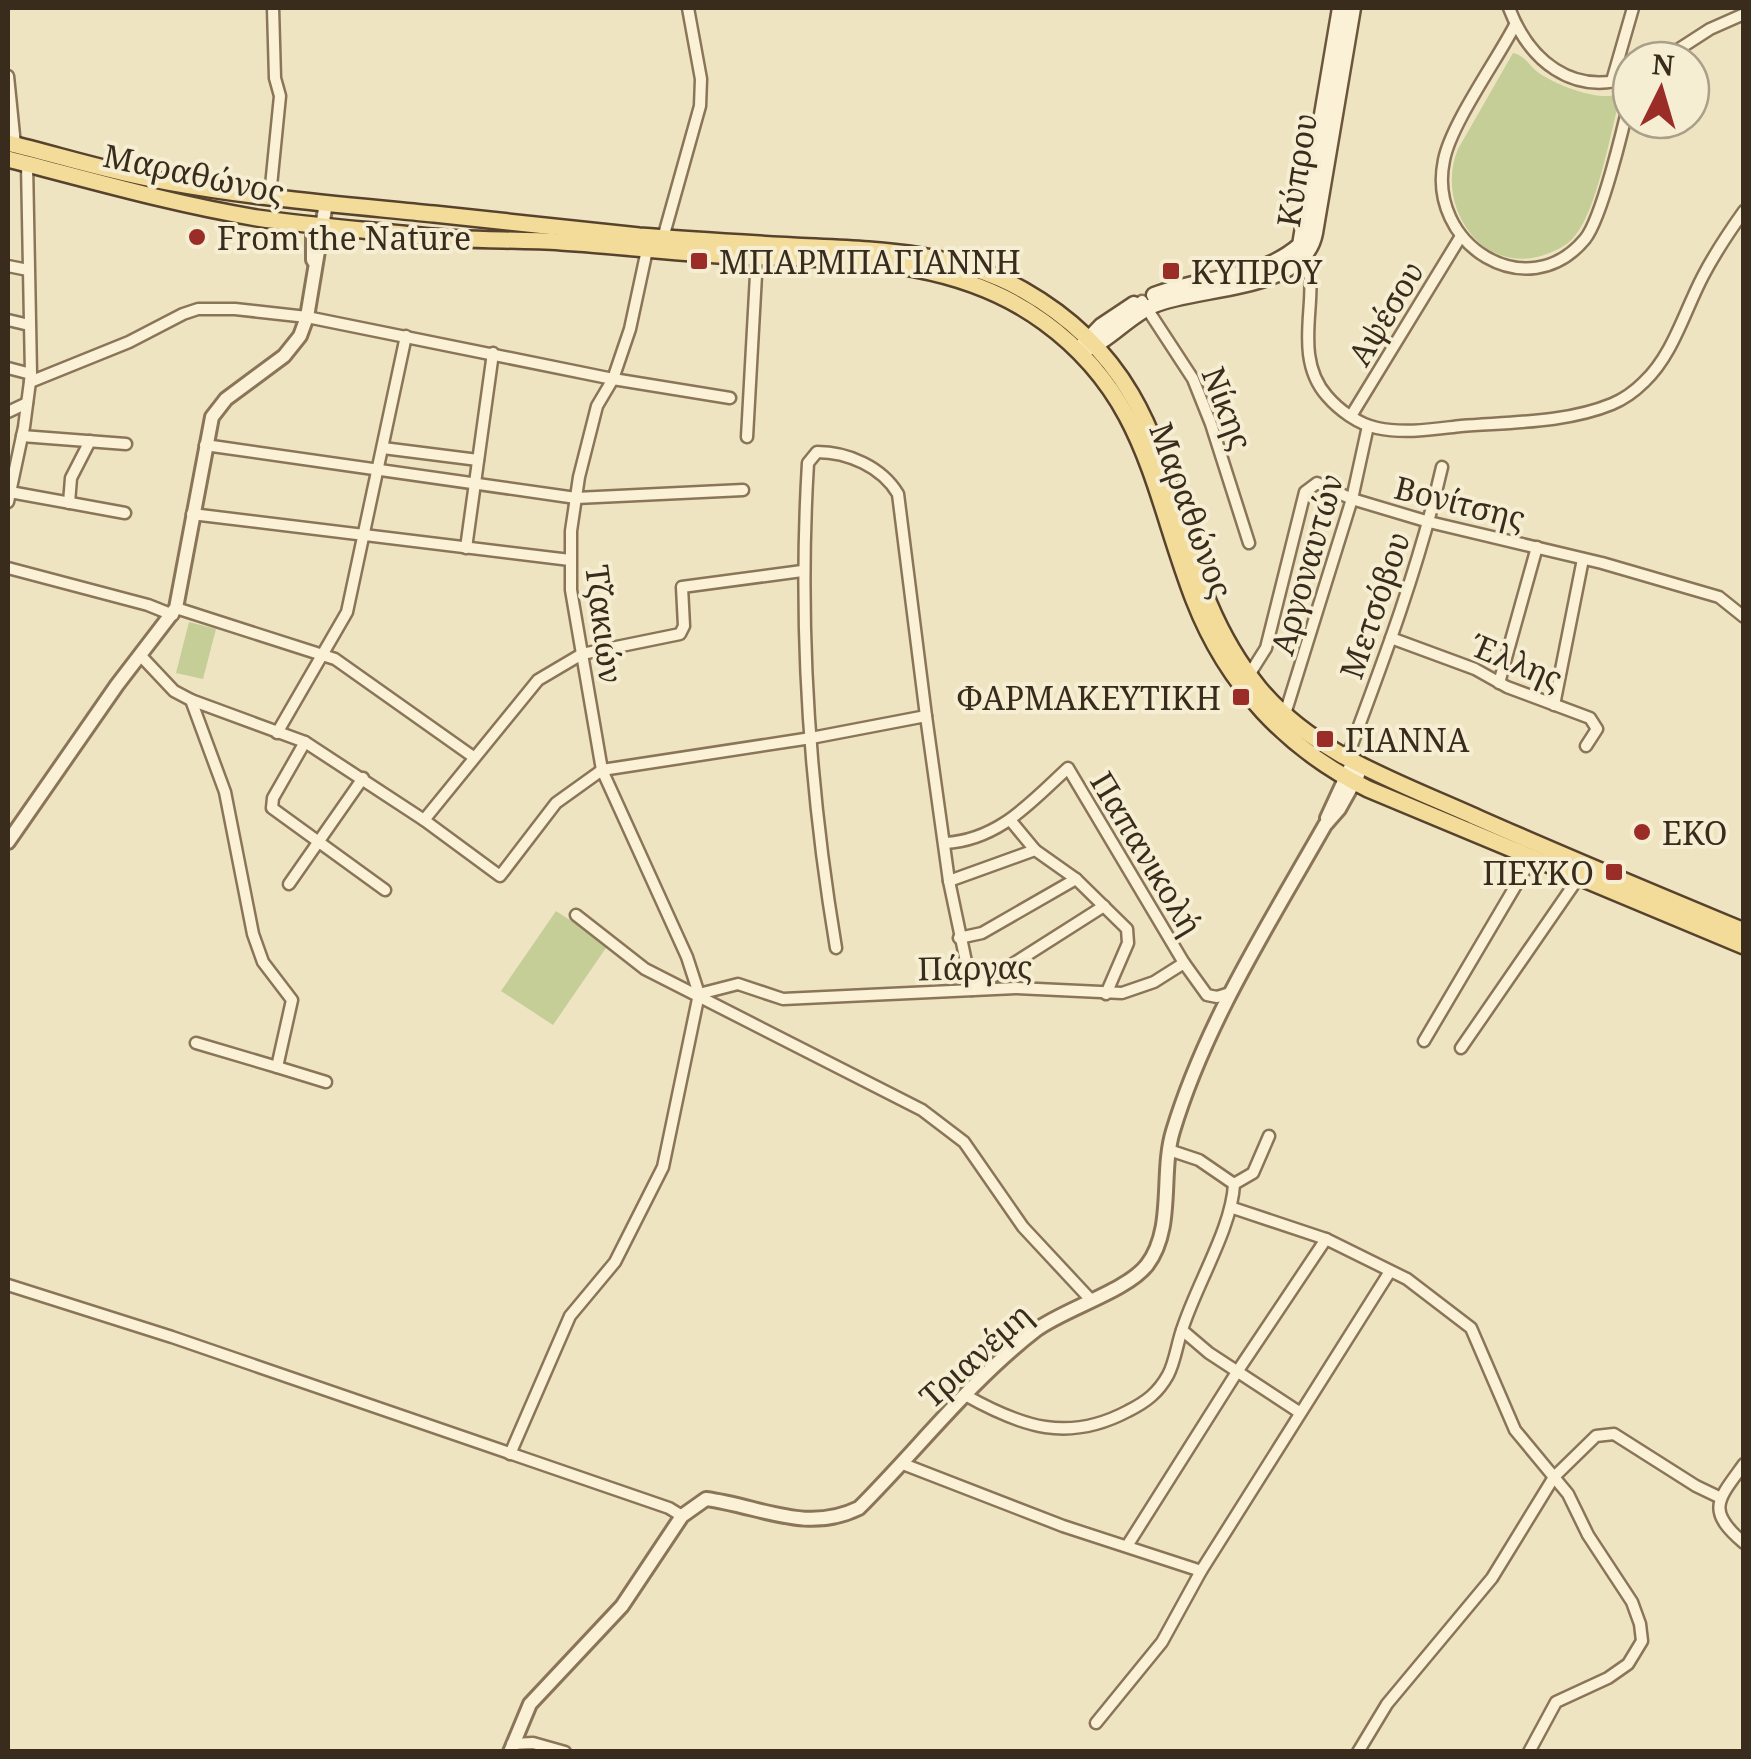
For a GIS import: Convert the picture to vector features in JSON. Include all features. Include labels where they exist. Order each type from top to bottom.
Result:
[{"type":"main road","name":"Κύπρου","points":[[1300,254],[1340,8]]},
{"type":"main road","name":"Κύπρου","points":[[1087,345],[1145,304],[1178,287],[1252,271],[1300,254],[1315,234],[1353,8]]},
{"type":"main road","name":"Μαραθώνος","points":[[10,149],[148,179],[270,196],[322,218],[436,237],[885,263],[939,273],[1014,302],[1087,345],[1138,434],[1194,600],[1226,664],[1283,734],[1350,780],[1744,946]]},
{"type":"main road","name":"Μαραθώνος","points":[[10,149],[27,164],[209,208],[322,218],[503,221],[663,238],[886,251],[941,259],[983,271],[1021,288],[1055,310],[1121,376],[1161,453],[1211,606],[1249,676],[1285,714],[1355,762],[1546,849],[1742,927]]},
{"type":"street","points":[[270,196],[280,96],[275,78],[272,8]]},
{"type":"street","points":[[663,238],[700,106],[701,79],[688,8]]},
{"type":"street","points":[[1509,8],[1534,52],[1554,71],[1578,80],[1611,81]]},
{"type":"street","points":[[1624,40],[1633,8]]},
{"type":"street","points":[[1693,40],[1744,14]]},
{"type":"street","points":[[1516,24],[1454,132],[1444,158],[1443,194],[1461,236],[1486,258],[1514,267],[1543,264],[1574,250],[1591,231],[1597,217],[1618,140]]},
{"type":"street","points":[[8,76],[10,149]]},
{"type":"street","points":[[27,164],[30,378],[9,497],[125,513]]},
{"type":"street","points":[[1300,254],[1310,273],[1306,337],[1311,370],[1325,394],[1351,416],[1368,426],[1414,430],[1524,422],[1618,401],[1643,383],[1657,366],[1712,260],[1744,211]]},
{"type":"street","points":[[8,842],[117,685],[174,612],[210,423],[218,408],[288,352],[307,317],[322,218]]},
{"type":"street","name":"Αψέσου","points":[[1351,416],[1461,236]]},
{"type":"street","name":"Τζακιών","points":[[647,250],[630,329],[612,379],[597,406],[576,498],[570,590],[602,770],[687,956],[699,994]]},
{"type":"street","points":[[747,437],[757,257]]},
{"type":"street","points":[[8,266],[28,270]]},
{"type":"street","name":"Νίκης","points":[[1145,304],[1186,364],[1202,399],[1249,544]]},
{"type":"street","points":[[8,368],[30,378],[198,309],[235,309],[307,317],[612,379],[730,398]]},
{"type":"street","points":[[8,320],[29,326]]},
{"type":"street","points":[[277,734],[347,612],[406,336]]},
{"type":"street","points":[[466,548],[492,353]]},
{"type":"street","points":[[8,412],[27,403]]},
{"type":"street","name":"Αργοναυτών","points":[[1285,714],[1352,498],[1368,426]]},
{"type":"street","points":[[22,436],[126,444]]},
{"type":"street","points":[[70,503],[70,478],[90,441]]},
{"type":"street","points":[[206,445],[576,498],[743,490]]},
{"type":"street","points":[[383,448],[478,460]]},
{"type":"street","points":[[836,948],[818,838],[802,571],[811,456],[827,452],[876,468],[894,487],[899,501],[949,880],[972,990],[1104,906]]},
{"type":"street","name":"Μετσόβου","points":[[1355,762],[1429,522],[1442,466]]},
{"type":"street","name":"Βονίτσης","points":[[1249,676],[1266,648],[1305,492],[1310,485],[1321,484],[1429,522],[1602,563],[1720,597],[1744,618]]},
{"type":"street","points":[[192,514],[570,560]]},
{"type":"street","points":[[1499,682],[1536,548]]},
{"type":"street","points":[[1554,705],[1583,559]]},
{"type":"street","points":[[8,568],[324,655],[354,670],[472,756]]},
{"type":"street","points":[[424,820],[472,756],[538,680],[582,654],[680,634],[684,626],[682,587],[802,571]]},
{"type":"street","name":"Έλλης","points":[[1392,638],[1482,672],[1596,723],[1595,735],[1586,746]]},
{"type":"street","points":[[141,656],[174,691],[191,700],[306,742],[500,876],[556,804],[602,770],[926,716]]},
{"type":"street","points":[[191,700],[225,792],[253,934],[263,962],[292,1000],[277,1068]]},
{"type":"street","points":[[306,742],[272,804],[279,814],[385,890]]},
{"type":"street","name":"Τριανέμη","points":[[682,1516],[706,1499],[772,1514],[837,1518],[859,1508],[965,1395],[1038,1329],[1146,1266],[1158,1242],[1169,1150],[1180,1111],[1230,993],[1325,825],[1331,804],[1350,780],[1355,762]]},
{"type":"street","name":"Παπανικολή","points":[[1011,821],[1068,768],[1184,963]]},
{"type":"street","points":[[288,884],[363,778]]},
{"type":"street","points":[[945,843],[970,840],[1011,821],[1035,850],[1076,879],[1124,924],[1128,938],[1106,994]]},
{"type":"street","points":[[949,880],[1035,850]]},
{"type":"street","points":[[1424,1041],[1532,858]]},
{"type":"street","points":[[1461,1048],[1579,877]]},
{"type":"street","points":[[959,938],[982,932],[1076,879]]},
{"type":"street","points":[[576,915],[645,969],[922,1110],[948,1128],[964,1142],[1023,1227],[1092,1300]]},
{"type":"street","points":[[1184,963],[1206,996],[1217,998],[1230,993]]},
{"type":"street","name":"Πάργας","points":[[699,994],[738,984],[783,999],[1016,988],[1106,994],[1140,988],[1184,963]]},
{"type":"street","points":[[510,1454],[570,1316],[615,1262],[663,1167],[699,994]]},
{"type":"street","points":[[196,1043],[326,1082]]},
{"type":"street","points":[[1234,1184],[1252,1173],[1269,1136]]},
{"type":"street","points":[[1169,1150],[1199,1160],[1234,1184]]},
{"type":"street","points":[[965,1395],[986,1407],[1057,1430],[1106,1423],[1153,1397],[1169,1373],[1198,1282],[1233,1208],[1234,1184]]},
{"type":"street","points":[[1233,1208],[1326,1240],[1426,1290],[1471,1328],[1515,1430],[1568,1494],[1588,1535],[1632,1602],[1642,1641],[1628,1664],[1608,1678],[1556,1702],[1530,1752]]},
{"type":"street","points":[[1127,1546],[1236,1372],[1326,1240]]},
{"type":"street","points":[[1096,1723],[1162,1642],[1200,1571],[1389,1273]]},
{"type":"street","points":[[8,1286],[172,1337],[670,1508],[682,1516],[622,1606],[530,1704],[511,1748]]},
{"type":"street","points":[[1182,1330],[1236,1372],[1299,1412]]},
{"type":"street","points":[[1358,1752],[1397,1690],[1492,1578],[1554,1477],[1596,1436],[1608,1433],[1721,1498]]},
{"type":"street","points":[[903,1464],[1063,1526],[1200,1571]]},
{"type":"street","points":[[1744,1464],[1721,1498],[1723,1524],[1744,1543]]},
{"type":"street","points":[[511,1748],[533,1743],[565,1752]]},
{"type":"green space","points":[[1513,53],[1566,87],[1611,96],[1611,133],[1589,209],[1571,241],[1541,256],[1519,259],[1499,254],[1481,244],[1468,230],[1453,191],[1452,170],[1458,149]]},
{"type":"green space","points":[[189,622],[216,629],[203,679],[176,673]]},
{"type":"green space","points":[[556,911],[608,945],[553,1025],[501,991]]},
{"type":"place","name":"From the Nature","points":[[197,237]]},
{"type":"place","name":"ΜΠΑΡΜΠΑΓΙΑΝΝΗ","points":[[699,261]]},
{"type":"place","name":"ΚΥΠΡΟΥ","points":[[1171,271]]},
{"type":"place","name":"ΦΑΡΜΑΚΕΥΤΙΚΗ","points":[[1241,697]]},
{"type":"place","name":"ΓΙΑΝΝΑ","points":[[1325,739]]},
{"type":"place","name":"EKO","points":[[1642,832]]},
{"type":"place","name":"ΠΕΥΚΟ","points":[[1614,872]]}]
